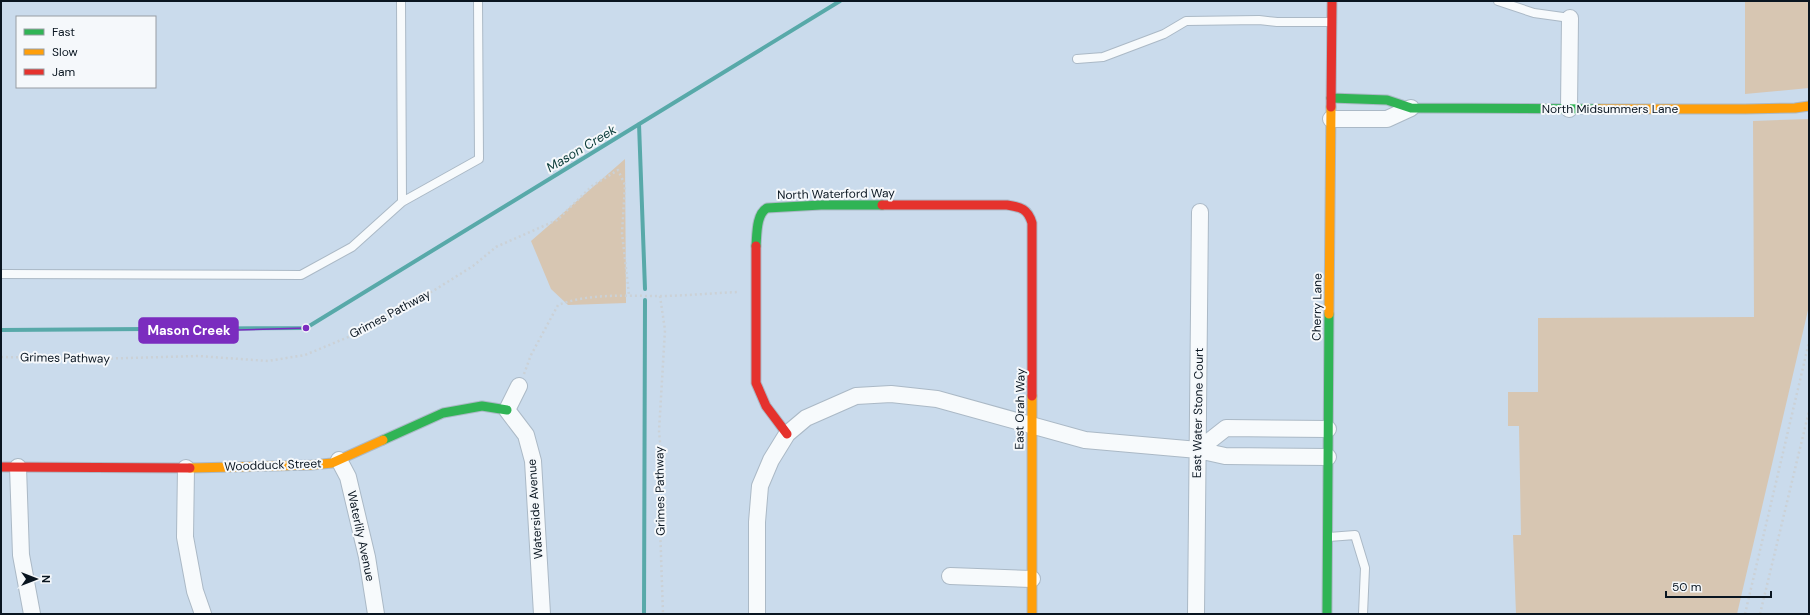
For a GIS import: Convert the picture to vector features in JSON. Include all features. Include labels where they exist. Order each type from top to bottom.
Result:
[{"type":"street","name":"Cherry Lane","points":[[1327,614],[1332,1]]},
{"type":"street","points":[[1569,109],[1570,18]]},
{"type":"street","name":"North Midsummers Lane","points":[[1331,98],[1387,100],[1411,108],[1745,109],[1795,108],[1809,106]]},
{"type":"street","name":"North Midsummers Lane","points":[[1331,120],[1387,119],[1411,108]]},
{"type":"street","name":"North Waterford Way","points":[[787,434],[766,406],[756,383],[755,250],[759,219],[763,210],[767,208],[820,205],[1007,205],[1024,208]]},
{"type":"street","name":"East Orah Way","points":[[1024,208],[1029,212],[1032,223],[1034,346],[1031,426],[1032,614]]},
{"type":"street","name":"East Water Stone Court","points":[[1196,614],[1200,212]]},
{"type":"street","points":[[507,410],[519,386]]},
{"type":"street","points":[[757,614],[757,522],[760,486],[771,460],[787,434],[806,418],[856,396],[891,394],[936,399],[1085,440],[1198,450],[1225,456],[1328,457]]},
{"type":"street","name":"Woodduck Street","points":[[1,467],[186,468],[312,465],[332,463],[443,413],[482,406],[507,410]]},
{"type":"street","name":"Waterside Avenue","points":[[507,410],[526,436],[533,461],[542,614]]},
{"type":"street","points":[[1198,450],[1226,428],[1328,429]]},
{"type":"street","name":"Waterlily Avenue","points":[[339,460],[348,476],[367,557],[376,614]]},
{"type":"street","points":[[18,467],[21,555],[32,614]]},
{"type":"street","points":[[186,468],[185,537],[195,591],[203,614]]},
{"type":"street","points":[[950,576],[1032,578]]},
{"type":"lane","points":[[401,1],[402,202]]},
{"type":"lane","points":[[1,274],[301,275],[352,248],[402,202],[479,159],[478,1]]},
{"type":"lane","points":[[1498,1],[1534,13],[1570,18]]},
{"type":"lane","points":[[1077,59],[1103,57],[1164,34],[1186,21],[1259,20],[1277,22],[1332,22]]},
{"type":"lane","points":[[1327,538],[1355,535],[1364,568],[1363,614]]},
{"type":"path","name":"Grimes Pathway","points":[[1,357],[93,360],[198,356],[268,361],[305,355],[358,333],[433,291],[473,266],[496,247],[557,220],[592,186],[618,170],[626,185],[622,233],[629,295]]},
{"type":"path","points":[[519,386],[531,355],[558,305],[570,300],[629,295],[660,296],[755,291]]},
{"type":"path","name":"Grimes Pathway","points":[[660,296],[665,330],[658,431],[662,464],[659,496],[662,614]]},
{"type":"path","points":[[1745,614],[1809,342]]},
{"type":"path","points":[[1760,614],[1809,411]]},
{"type":"shaded area","points":[[1745,1],[1809,1],[1809,88],[1745,94]]},
{"type":"shaded area","points":[[1809,119],[1809,306],[1737,614],[1516,614],[1513,535],[1521,535],[1519,426],[1508,426],[1508,392],[1538,392],[1538,318],[1754,317],[1753,121]]},
{"type":"shaded area","points":[[625,159],[626,303],[568,305],[551,289],[531,241]]},
{"type":"waterway","name":"Mason Creek","points":[[1,330],[306,328],[840,1]]},
{"type":"waterway","points":[[639,124],[645,289]]},
{"type":"waterway","points":[[644,614],[645,300]]},
{"type":"traffic: fast","points":[[1331,98],[1387,100],[1411,108],[1599,109]]},
{"type":"traffic: fast","points":[[756,246],[759,220],[763,211],[767,208],[821,205],[882,205]]},
{"type":"traffic: fast","points":[[1327,614],[1329,314]]},
{"type":"traffic: fast","points":[[383,440],[443,413],[482,406],[507,410]]},
{"type":"traffic: slow","points":[[1599,109],[1745,109],[1795,108],[1809,106]]},
{"type":"traffic: slow","points":[[1329,314],[1331,107]]},
{"type":"traffic: slow","points":[[1032,396],[1032,614]]},
{"type":"traffic: slow","points":[[190,468],[312,465],[332,463],[383,440]]},
{"type":"traffic: jam","points":[[1331,107],[1332,1]]},
{"type":"traffic: jam","points":[[882,205],[1007,205],[1020,208],[1026,212],[1032,223],[1032,396]]},
{"type":"traffic: jam","points":[[756,246],[756,383],[766,406],[787,434]]},
{"type":"traffic: jam","points":[[1,467],[190,468]]},
{"type":"place","name":"Mason Creek","points":[[306,328]]}]
